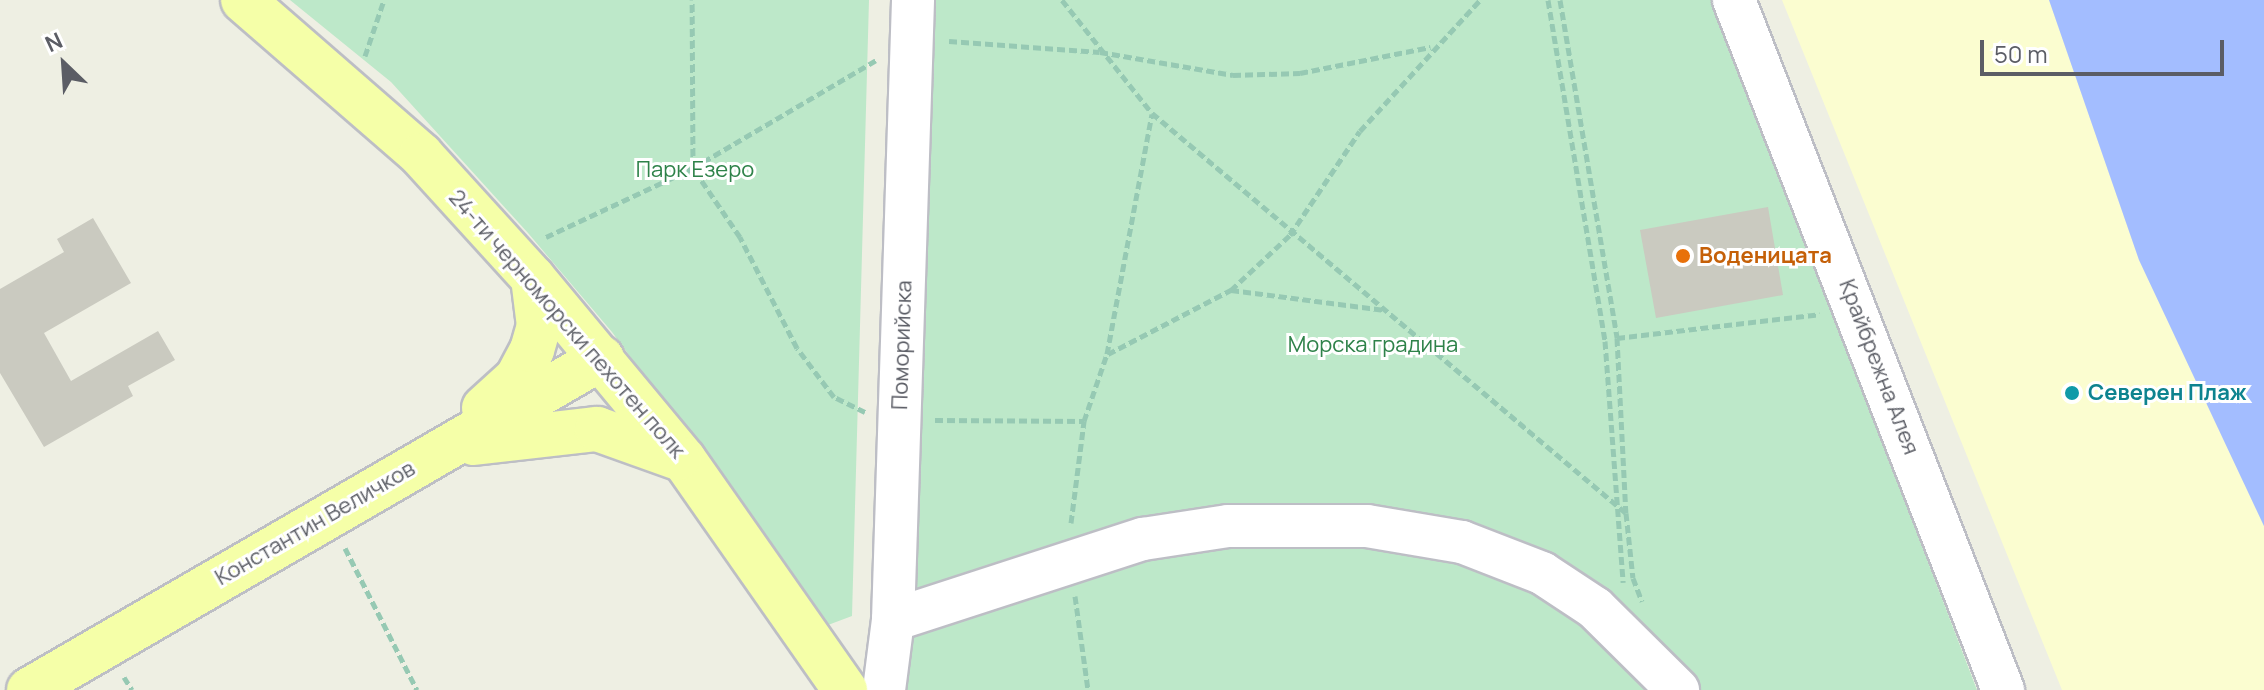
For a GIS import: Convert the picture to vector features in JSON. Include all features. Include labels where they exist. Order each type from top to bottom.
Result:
[{"type":"main road","name":"24-ти черноморски пехотен полк","points":[[243,0],[353,93],[532,262],[602,358],[684,460],[845,690]]},
{"type":"main road","points":[[436,452],[517,378],[539,326],[532,262]]},
{"type":"main road","name":"Константин Величков","points":[[29,690],[602,358]]},
{"type":"main road","points":[[436,452],[515,435],[597,429],[633,437],[684,460]]},
{"type":"street","name":"Крайбрежна Алея","points":[[1734,0],[2003,690]]},
{"type":"street","name":"Поморийска","points":[[884,690],[893,620],[913,19]]},
{"type":"street","points":[[893,620],[1070,559],[1228,526],[1308,522],[1431,535],[1542,573],[1595,608],[1678,690]]},
{"type":"path","points":[[353,93],[384,0]]},
{"type":"path","points":[[692,0],[693,168],[740,237],[797,348],[834,397],[856,410],[900,416],[1084,421]]},
{"type":"path","points":[[1062,0],[1100,52],[1152,113],[1290,235],[1385,310],[1626,513]]},
{"type":"path","points":[[1107,354],[1231,290],[1290,235],[1360,131],[1430,47],[1480,0]]},
{"type":"path","points":[[1548,0],[1605,341],[1622,581],[1634,610]]},
{"type":"path","points":[[1560,0],[1617,338],[1626,513],[1633,578],[1645,606]]},
{"type":"path","points":[[532,262],[576,218],[693,168],[913,19],[1233,75],[1300,73],[1430,47]]},
{"type":"path","points":[[1088,690],[1070,559],[1072,490],[1084,421],[1107,354],[1152,113]]},
{"type":"path","points":[[1231,290],[1385,310]]},
{"type":"path","points":[[1617,338],[1857,309]]},
{"type":"path","points":[[328,515],[417,690]]},
{"type":"green space","name":"Парк Езеро","points":[[290,0],[869,0],[852,616],[828,625],[612,332],[528,233],[391,82]]},
{"type":"green space","name":"Морска градина","points":[[918,0],[1713,0],[1977,690],[882,690]]},
{"type":"sand","name":"Северен Плаж","points":[[1782,0],[2049,0],[2139,260],[2264,526],[2264,690],[2062,690]]},
{"type":"water","points":[[2049,0],[2264,0],[2264,526],[2139,260]]},
{"type":"building","points":[[1768,207],[1783,295],[1656,318],[1640,230]]},
{"type":"building","points":[[93,218],[131,283],[44,333],[71,381],[158,331],[175,360],[128,386],[133,396],[44,447],[0,373],[0,289],[64,252],[57,239]]},
{"type":"place","name":"Воденицата","points":[[1683,256]]},
{"type":"place","name":"Северен Плаж","points":[[2072,393]]}]
